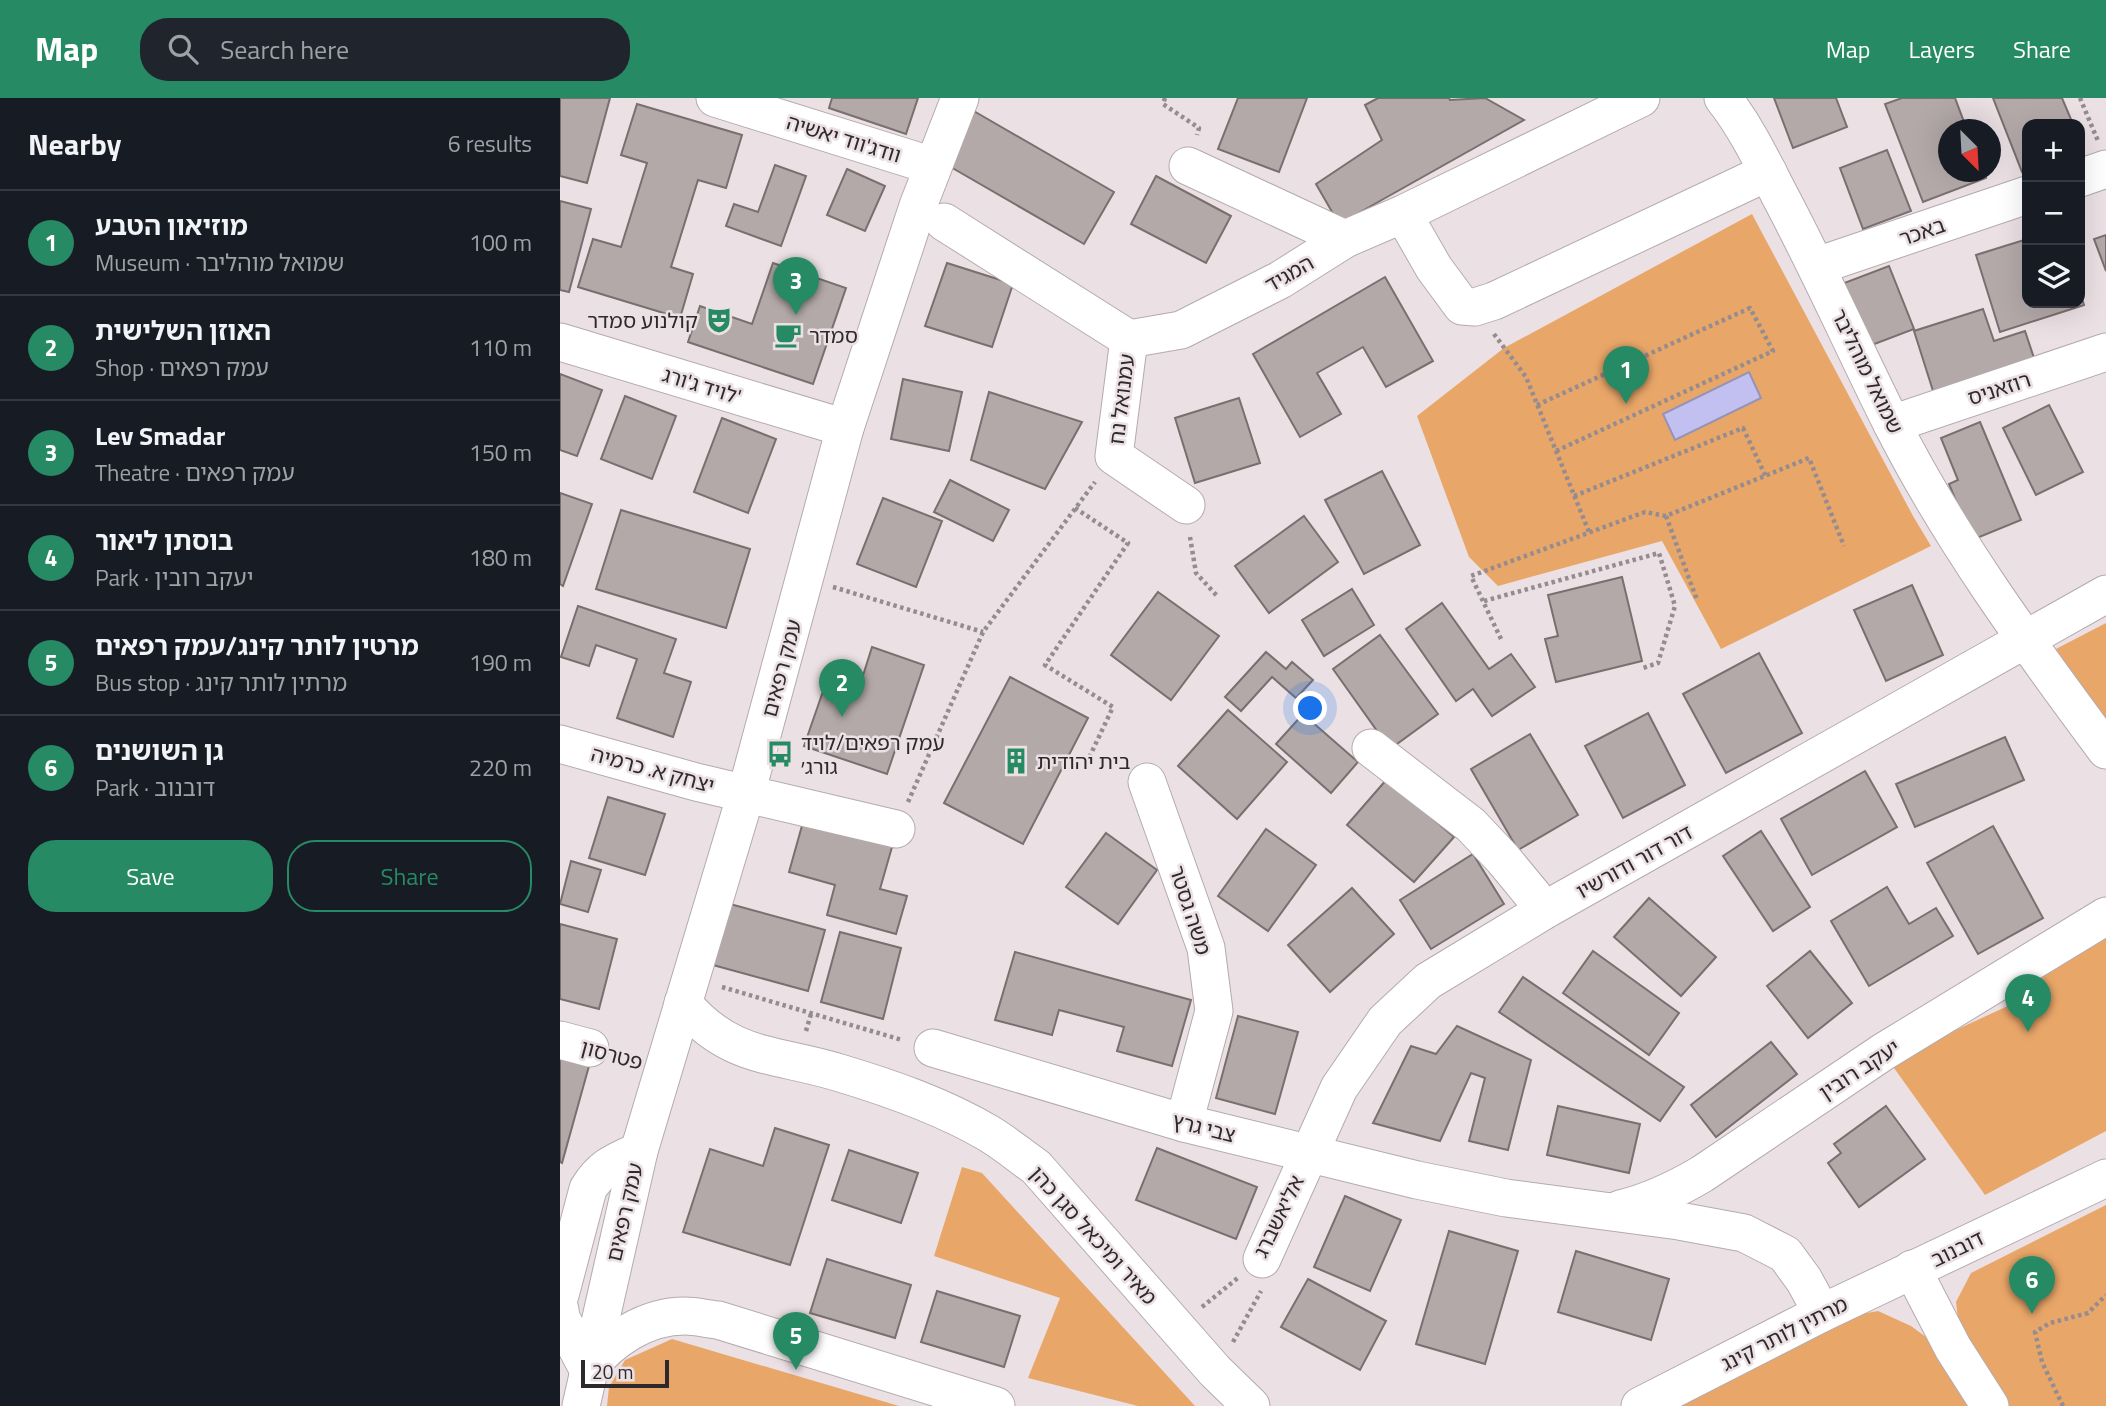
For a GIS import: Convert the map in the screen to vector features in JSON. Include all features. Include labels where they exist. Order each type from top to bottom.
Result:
[{"type":"street","name":"וודג'ווד יאשיה","points":[[715,98],[933,166]]},
{"type":"street","name":"עמק רפאים","points":[[581,1406],[639,1151],[691,1011],[746,794],[845,428],[883,307],[960,98]]},
{"type":"street","name":"המגיד","points":[[1129,339],[1181,330],[1280,280],[1345,239],[1403,215],[1641,98]]},
{"type":"street","name":"שמואל מוהליבר","points":[[1723,98],[1742,125],[1817,266],[1892,424],[1938,504],[2024,639]]},
{"type":"street","points":[[2085,174],[2103,158]]},
{"type":"street","points":[[1188,166],[1345,239]]},
{"type":"street","points":[[1403,215],[1434,268],[1462,306],[1475,307],[1494,302],[1768,172]]},
{"type":"street","name":"באכר","points":[[1817,266],[2022,197]]},
{"type":"street","points":[[944,222],[1129,339]]},
{"type":"street","name":"עמנואל נח","points":[[1129,339],[1114,456],[1186,505]]},
{"type":"street","name":"לויד ג'ורג'","points":[[560,342],[845,428]]},
{"type":"street","name":"רוזאניס","points":[[1892,424],[2106,352]]},
{"type":"street","name":"דור דור ודורשיו","points":[[1308,1152],[1339,1087],[1361,1052],[1405,1000],[1451,966],[1545,910],[2106,594]]},
{"type":"street","points":[[2024,639],[2106,750]]},
{"type":"street","name":"יצחק א. כרמיה","points":[[560,744],[746,794]]},
{"type":"street","points":[[1371,748],[1471,825],[1545,910]]},
{"type":"street","name":"משה גסטר","points":[[1147,782],[1206,948],[1214,1011],[1184,1123]]},
{"type":"street","points":[[746,794],[896,829]]},
{"type":"street","name":"יעקב רובין","points":[[1608,1211],[1643,1204],[1673,1192],[1873,1059],[2106,916]]},
{"type":"street","name":"מאיר ומיכאל סגן כהן","points":[[691,1011],[720,1038],[744,1049],[838,1072],[955,1115],[989,1133],[1036,1167],[1215,1371],[1251,1406]]},
{"type":"street","name":"צבי גרץ","points":[[933,1048],[1184,1123],[1417,1180],[1506,1198],[1744,1233],[1785,1254],[1804,1280],[1822,1313]]},
{"type":"street","points":[[560,1295],[588,1189],[597,1174],[639,1151]]},
{"type":"street","name":"אליאשברג","points":[[1262,1259],[1308,1152]]},
{"type":"street","name":"צבי גרץ","points":[[1714,1166],[1721,1200],[1744,1233]]},
{"type":"street","name":"דובנוב","points":[[1990,1406],[1953,1348],[1912,1269],[2106,1178]]},
{"type":"street","name":"מרתין לותר קינג","points":[[1647,1404],[1912,1269]]},
{"type":"street","points":[[560,1310],[561,1318],[588,1369],[598,1356],[629,1332],[655,1321],[684,1316],[718,1320],[996,1406]]},
{"type":"path","points":[[1165,98],[1163,104],[1199,128],[1188,166]]},
{"type":"path","points":[[2080,98],[2103,158]]},
{"type":"path","points":[[1475,307],[1526,377],[1589,532]]},
{"type":"path","points":[[1537,405],[1750,307],[1773,351],[1556,451]]},
{"type":"path","points":[[1574,496],[1743,428],[1766,477]]},
{"type":"path","points":[[896,829],[983,632],[1114,456]]},
{"type":"path","points":[[1501,639],[1471,576],[1645,512],[1666,516],[1809,458],[1844,546]]},
{"type":"path","points":[[1186,505],[1196,573],[1218,597]]},
{"type":"path","points":[[1074,508],[1128,543],[1045,665],[1113,708],[1088,761]]},
{"type":"path","points":[[1666,516],[1698,600]]},
{"type":"path","points":[[1484,601],[1659,553],[1675,606],[1658,663],[1643,668]]},
{"type":"path","points":[[805,579],[983,632]]},
{"type":"path","points":[[691,1011],[711,984],[933,1048]]},
{"type":"path","name":"אליאשברג","points":[[1177,1327],[1262,1259]]},
{"type":"path","points":[[2063,1406],[2042,1362],[2035,1332],[2050,1323],[2088,1313],[2106,1294]]},
{"type":"path","points":[[1236,1337],[1249,1314]]},
{"type":"shaded area","points":[[1752,214],[1931,546],[1721,649],[1662,541],[1498,586],[1469,557],[1417,416],[1504,348]]},
{"type":"shaded area","points":[[2106,623],[2106,742],[2052,651]]},
{"type":"shaded area","points":[[2106,923],[2106,1131],[1985,1195],[1889,1061],[2012,1004]]},
{"type":"shaded area","points":[[962,1167],[982,1173],[1195,1406],[1138,1406],[1028,1378],[1060,1298],[934,1256]]},
{"type":"shaded area","points":[[2106,1205],[2106,1406],[2009,1406],[1984,1371],[1959,1327],[1956,1302],[1971,1273]]},
{"type":"shaded area","points":[[1878,1311],[1911,1326],[1934,1343],[1973,1406],[1676,1406],[1845,1317]]},
{"type":"shaded area","points":[[672,1339],[899,1406],[607,1406],[609,1387],[625,1360]]},
{"type":"water","points":[[1749,372],[1761,398],[1675,440],[1663,414]]},
{"type":"building","points":[[560,98],[610,98],[587,183],[560,176]]},
{"type":"building","points":[[832,98],[918,98],[906,134],[829,108]]},
{"type":"building","points":[[1238,98],[1307,98],[1279,172],[1218,149]]},
{"type":"building","points":[[1378,98],[1485,98],[1524,120],[1339,224],[1316,184],[1382,140],[1365,105]]},
{"type":"building","points":[[1774,98],[1836,98],[1847,127],[1793,148]]},
{"type":"building","points":[[1902,98],[1955,98],[1963,119],[1938,119],[1938,182],[1976,182],[1923,202],[1885,104]]},
{"type":"building","points":[[1993,98],[2062,98],[2071,119],[2022,119],[2022,172]]},
{"type":"building","points":[[637,104],[742,135],[726,188],[698,180],[671,267],[693,274],[680,318],[578,287],[593,239],[621,247],[647,163],[621,155]]},
{"type":"building","points":[[972,110],[1114,192],[1084,244],[942,162]]},
{"type":"building","points":[[1887,150],[1911,211],[1863,229],[1840,168]]},
{"type":"building","points":[[775,165],[806,176],[781,246],[726,226],[734,204],[758,212]]},
{"type":"building","points":[[847,169],[885,186],[865,231],[827,215]]},
{"type":"building","points":[[1156,176],[1231,216],[1206,263],[1131,224]]},
{"type":"building","points":[[560,201],[591,209],[569,292],[560,290]]},
{"type":"building","points":[[2106,235],[2106,271],[2094,239]]},
{"type":"building","points":[[2022,241],[2022,308],[2075,308],[2000,332],[1976,255]]},
{"type":"building","points":[[773,263],[846,288],[813,384],[688,342],[700,306],[752,324]]},
{"type":"building","points":[[947,263],[1013,284],[992,347],[925,326]]},
{"type":"building","points":[[1889,266],[1914,329],[1864,348],[1839,285]]},
{"type":"building","points":[[1385,277],[1433,361],[1386,387],[1363,347],[1317,373],[1341,414],[1300,437],[1253,354]]},
{"type":"building","points":[[1983,309],[1994,341],[2025,331],[2035,361],[1934,394],[1914,331]]},
{"type":"building","points":[[560,374],[602,390],[577,456],[560,450]]},
{"type":"building","points":[[903,379],[962,392],[949,451],[891,439]]},
{"type":"building","points":[[989,392],[1082,422],[1045,489],[971,460]]},
{"type":"building","points":[[625,396],[676,416],[652,479],[601,459]]},
{"type":"building","points":[[1239,398],[1260,463],[1195,483],[1175,418]]},
{"type":"building","points":[[2049,405],[2083,472],[2036,495],[2003,428]]},
{"type":"building","points":[[722,418],[776,439],[748,513],[694,492]]},
{"type":"building","points":[[1980,422],[2021,520],[1972,540],[1949,484],[1958,480],[1941,438]]},
{"type":"building","points":[[1382,471],[1420,545],[1364,574],[1325,500]]},
{"type":"building","points":[[950,480],[1009,510],[993,541],[934,512]]},
{"type":"building","points":[[560,493],[592,504],[563,586],[560,584]]},
{"type":"building","points":[[883,498],[942,521],[916,587],[857,564]]},
{"type":"building","points":[[621,510],[750,549],[726,628],[596,589]]},
{"type":"building","points":[[1304,516],[1338,562],[1269,613],[1235,566]]},
{"type":"building","points":[[1622,577],[1642,661],[1556,682],[1545,639],[1558,636],[1548,595]]},
{"type":"building","points":[[1912,585],[1943,655],[1886,681],[1854,610]]},
{"type":"building","points":[[1352,589],[1374,625],[1324,656],[1302,620]]},
{"type":"building","points":[[1158,592],[1219,636],[1171,700],[1111,655]]},
{"type":"building","points":[[1442,603],[1489,669],[1511,654],[1535,687],[1492,716],[1473,689],[1456,701],[1406,629]]},
{"type":"building","points":[[578,606],[676,639],[664,673],[691,682],[673,737],[617,718],[637,659],[596,645],[589,666],[561,657]]},
{"type":"building","points":[[1380,635],[1438,714],[1390,749],[1333,669]]},
{"type":"building","points":[[872,647],[924,665],[887,774],[804,746],[829,674],[860,685]]},
{"type":"building","points":[[1266,652],[1286,669],[1292,662],[1313,680],[1296,698],[1272,677],[1241,711],[1225,697]]},
{"type":"building","points":[[1759,653],[1802,733],[1726,773],[1683,694]]},
{"type":"building","name":"בית יהודית","points":[[1010,677],[1088,718],[1023,844],[944,803]]},
{"type":"building","points":[[1228,710],[1287,762],[1237,819],[1178,766]]},
{"type":"building","points":[[1648,713],[1685,785],[1623,818],[1585,746]]},
{"type":"building","points":[[1303,714],[1358,762],[1331,793],[1276,744]]},
{"type":"building","points":[[1530,734],[1578,815],[1518,850],[1471,769]]},
{"type":"building","points":[[2005,737],[2024,780],[1915,827],[1896,784]]},
{"type":"building","points":[[1865,771],[1897,827],[1812,875],[1781,819]]},
{"type":"building","points":[[1387,779],[1454,837],[1414,882],[1347,825]]},
{"type":"building","points":[[608,797],[665,814],[645,875],[589,858]]},
{"type":"building","points":[[805,815],[894,840],[880,889],[907,896],[896,934],[827,915],[835,885],[789,872]]},
{"type":"building","points":[[1993,826],[2043,918],[1978,954],[1927,863]]},
{"type":"building","points":[[1266,829],[1316,865],[1268,931],[1218,896]]},
{"type":"building","points":[[1761,831],[1810,907],[1773,931],[1723,856]]},
{"type":"building","points":[[1106,833],[1157,870],[1118,924],[1066,887]]},
{"type":"building","points":[[1473,854],[1504,904],[1431,949],[1400,900]]},
{"type":"building","points":[[571,861],[601,870],[588,912],[560,904]]},
{"type":"building","points":[[1887,887],[1909,924],[1936,908],[1953,936],[1869,986],[1831,921]]},
{"type":"building","points":[[1352,888],[1394,934],[1330,992],[1288,945]]},
{"type":"building","points":[[1649,898],[1716,957],[1681,996],[1614,937]]},
{"type":"building","points":[[730,904],[825,930],[808,991],[713,965]]},
{"type":"building","points":[[560,924],[617,939],[599,1009],[560,999]]},
{"type":"building","points":[[840,932],[901,948],[883,1019],[821,1002]]},
{"type":"building","points":[[1593,951],[1679,1013],[1649,1055],[1563,993]]},
{"type":"building","points":[[1810,951],[1852,1003],[1808,1038],[1767,986]]},
{"type":"building","points":[[1015,952],[1191,1000],[1172,1066],[1117,1051],[1124,1027],[1059,1010],[1052,1035],[995,1020]]},
{"type":"building","points":[[1523,977],[1684,1087],[1660,1121],[1499,1012]]},
{"type":"building","points":[[1238,1016],[1298,1032],[1275,1114],[1216,1098]]},
{"type":"building","points":[[1457,1026],[1531,1060],[1508,1150],[1469,1141],[1485,1078],[1471,1073],[1440,1141],[1373,1123],[1411,1046],[1436,1054]]},
{"type":"building","points":[[1771,1042],[1797,1074],[1716,1137],[1691,1105]]},
{"type":"building","points":[[560,1058],[589,1066],[562,1163],[560,1162]]},
{"type":"building","points":[[1558,1106],[1640,1124],[1629,1173],[1547,1155]]},
{"type":"building","points":[[1886,1106],[1925,1159],[1859,1207],[1828,1163],[1841,1153],[1834,1144]]},
{"type":"building","points":[[775,1128],[829,1145],[790,1265],[683,1232],[710,1149],[763,1166]]},
{"type":"building","points":[[1157,1148],[1257,1187],[1236,1239],[1136,1200]]},
{"type":"building","points":[[849,1150],[918,1173],[901,1223],[832,1200]]},
{"type":"building","points":[[1345,1196],[1401,1220],[1370,1291],[1314,1267]]},
{"type":"building","points":[[1449,1231],[1518,1251],[1485,1364],[1416,1344]]},
{"type":"building","points":[[1576,1251],[1669,1279],[1651,1340],[1558,1312]]},
{"type":"building","points":[[827,1259],[911,1285],[895,1338],[810,1313]]},
{"type":"building","points":[[1308,1279],[1386,1321],[1360,1370],[1281,1327]]},
{"type":"building","points":[[937,1291],[1020,1316],[1004,1367],[921,1342]]},
{"type":"place","name":"Lev Smadar","points":[[796,315]]},
{"type":"place","name":"קולנוע סמדר","points":[[719,320]]},
{"type":"place","name":"סמדר","points":[[788,335]]},
{"type":"place","name":"מוזיאון הטבע","points":[[1626,404]]},
{"type":"place","name":"האוזן השלישית","points":[[842,717]]},
{"type":"place","name":"עמק רפאים/לויד גורג׳","points":[[780,754]]},
{"type":"place","name":"בית יהודית","points":[[1016,761]]},
{"type":"place","name":"בוסתן ליאור","points":[[2028,1032]]},
{"type":"place","name":"גן השושנים","points":[[2032,1314]]},
{"type":"place","name":"מרטין לותר קינג/עמק רפאים","points":[[796,1370]]}]
